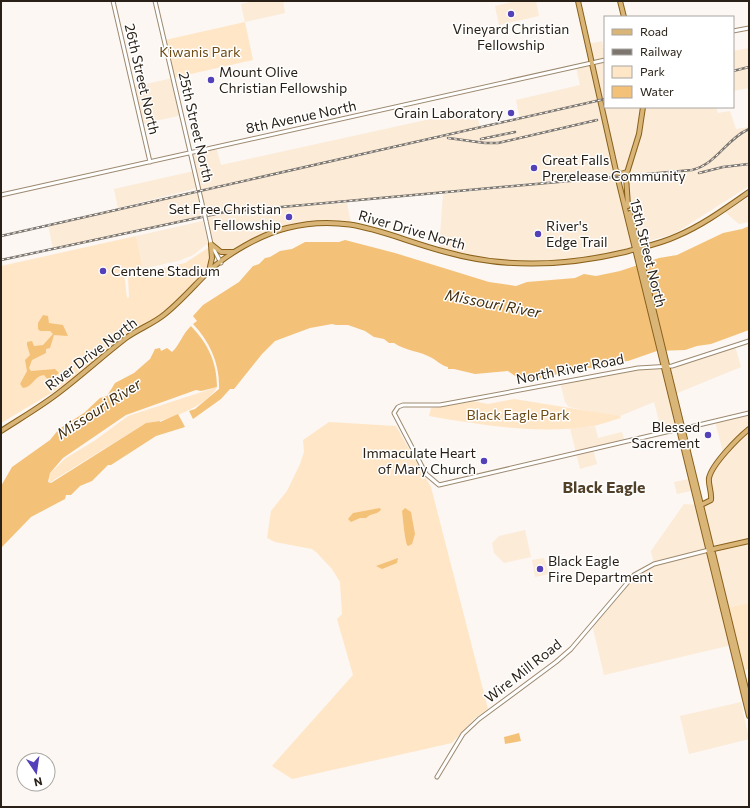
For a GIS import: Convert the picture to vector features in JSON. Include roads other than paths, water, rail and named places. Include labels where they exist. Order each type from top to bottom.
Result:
[{"type":"main road","name":"15th Street North","points":[[578,1],[616,171],[639,256],[711,550]]},
{"type":"main road","points":[[620,1],[624,16]]},
{"type":"main road","name":"15th Street North","points":[[637,249],[627,196],[627,172],[639,134],[643,108]]},
{"type":"main road","points":[[616,171],[621,174],[627,172]]},
{"type":"main road","name":"River Drive North","points":[[1,431],[52,398],[132,334],[162,316],[209,271],[221,262],[262,237],[285,228],[330,222],[362,225],[446,252],[498,262],[564,263],[591,260],[665,241],[690,230],[749,192]]},
{"type":"main road","points":[[211,244],[225,253],[238,251]]},
{"type":"main road","points":[[209,271],[212,258],[211,244]]},
{"type":"main road","points":[[701,507],[711,500],[709,482],[710,474],[734,444],[749,429]]},
{"type":"main road","points":[[711,550],[749,541]]},
{"type":"main road","points":[[711,550],[749,701]]},
{"type":"main road","points":[[711,550],[749,716]]},
{"type":"street","name":"26th Street North","points":[[114,1],[150,162]]},
{"type":"street","name":"25th Street North","points":[[156,1],[211,244]]},
{"type":"street","points":[[734,32],[749,28]]},
{"type":"street","name":"8th Avenue North","points":[[1,195],[604,60]]},
{"type":"street","points":[[211,244],[221,262]]},
{"type":"street","name":"North River Road","points":[[749,341],[666,367],[638,368],[440,405],[403,405],[395,410],[394,417],[426,474],[439,485],[749,413]]},
{"type":"street","name":"Wire Mill Road","points":[[437,777],[463,734],[478,719],[556,662],[571,649],[626,584],[644,568],[711,550]]},
{"type":"water","name":"Missouri River","points":[[749,226],[749,330],[711,344],[685,350],[657,351],[628,361],[608,362],[598,368],[583,368],[527,380],[518,378],[508,371],[475,374],[448,369],[448,367],[434,359],[403,348],[394,343],[389,343],[384,339],[374,337],[365,331],[348,325],[332,324],[310,328],[275,341],[262,354],[234,389],[230,389],[221,399],[193,419],[189,411],[195,409],[219,389],[216,362],[209,346],[193,324],[197,321],[193,316],[203,305],[239,282],[253,266],[259,264],[265,258],[270,257],[280,251],[292,249],[305,242],[339,242],[345,240],[395,253],[489,282],[516,286],[527,282],[575,278],[584,274],[596,276],[620,271],[659,258],[677,255],[723,233]]},
{"type":"water","points":[[43,315],[48,316],[49,323],[63,325],[68,336],[54,335],[50,348],[46,349],[46,353],[32,360],[29,368],[31,371],[55,369],[59,373],[49,381],[44,375],[38,377],[29,386],[23,388],[20,384],[27,371],[25,360],[30,355],[27,342],[32,341],[34,346],[43,345],[53,334],[50,331],[40,331],[38,329],[38,323]]},
{"type":"water","name":"Missouri River","points":[[191,326],[207,347],[213,361],[217,378],[217,387],[201,391],[196,390],[126,415],[63,458],[50,473],[48,482],[51,483],[146,423],[160,422],[178,414],[185,427],[156,436],[111,465],[108,465],[92,481],[80,486],[71,495],[66,495],[65,499],[31,517],[1,548],[1,486],[12,467],[50,440],[59,429],[84,413],[100,398],[107,396],[115,383],[134,373],[150,359],[155,349],[160,348],[161,351],[167,348],[172,352],[185,332]]},
{"type":"water","points":[[380,508],[381,510],[379,512],[366,518],[360,518],[351,522],[348,519],[353,513]]},
{"type":"water","points":[[405,508],[411,512],[415,534],[412,544],[408,546],[405,536],[402,511]]},
{"type":"water","points":[[398,558],[397,563],[382,569],[376,566]]},
{"type":"water","points":[[519,733],[521,741],[505,744],[504,737]]},
{"type":"railway","points":[[734,71],[749,67]]},
{"type":"railway","points":[[1,236],[604,99]]},
{"type":"railway","points":[[448,138],[485,143],[498,143],[597,120]]},
{"type":"railway","points":[[1,260],[225,212],[692,170],[701,167],[715,157],[741,133],[749,129]]},
{"type":"railway","points":[[481,139],[515,132]]},
{"type":"railway","points":[[699,173],[723,167],[749,164]]},
{"type":"place","name":"Vineyard Christian Fellowship","points":[[511,14]]},
{"type":"place","name":"Mount Olive Christian Fellowship","points":[[211,80]]},
{"type":"place","name":"Grain Laboratory","points":[[511,113]]},
{"type":"place","name":"Great Falls Prerelease Community","points":[[534,168]]},
{"type":"place","name":"Set Free Christian Fellowship","points":[[289,217]]},
{"type":"place","name":"River's Edge Trail","points":[[538,234]]},
{"type":"place","name":"Centene Stadium","points":[[103,271]]},
{"type":"place","name":"Blessed Sacrement","points":[[708,435]]},
{"type":"place","name":"Immaculate Heart of Mary Church","points":[[484,461]]},
{"type":"place","name":"Black Eagle Fire Department","points":[[540,569]]},
{"type":"district","name":"Black Eagle","points":[[604,487]]},
{"type":"park label","name":"Kiwanis Park","points":[[200,52]]},
{"type":"park label","name":"Black Eagle Park","points":[[518,415]]}]
